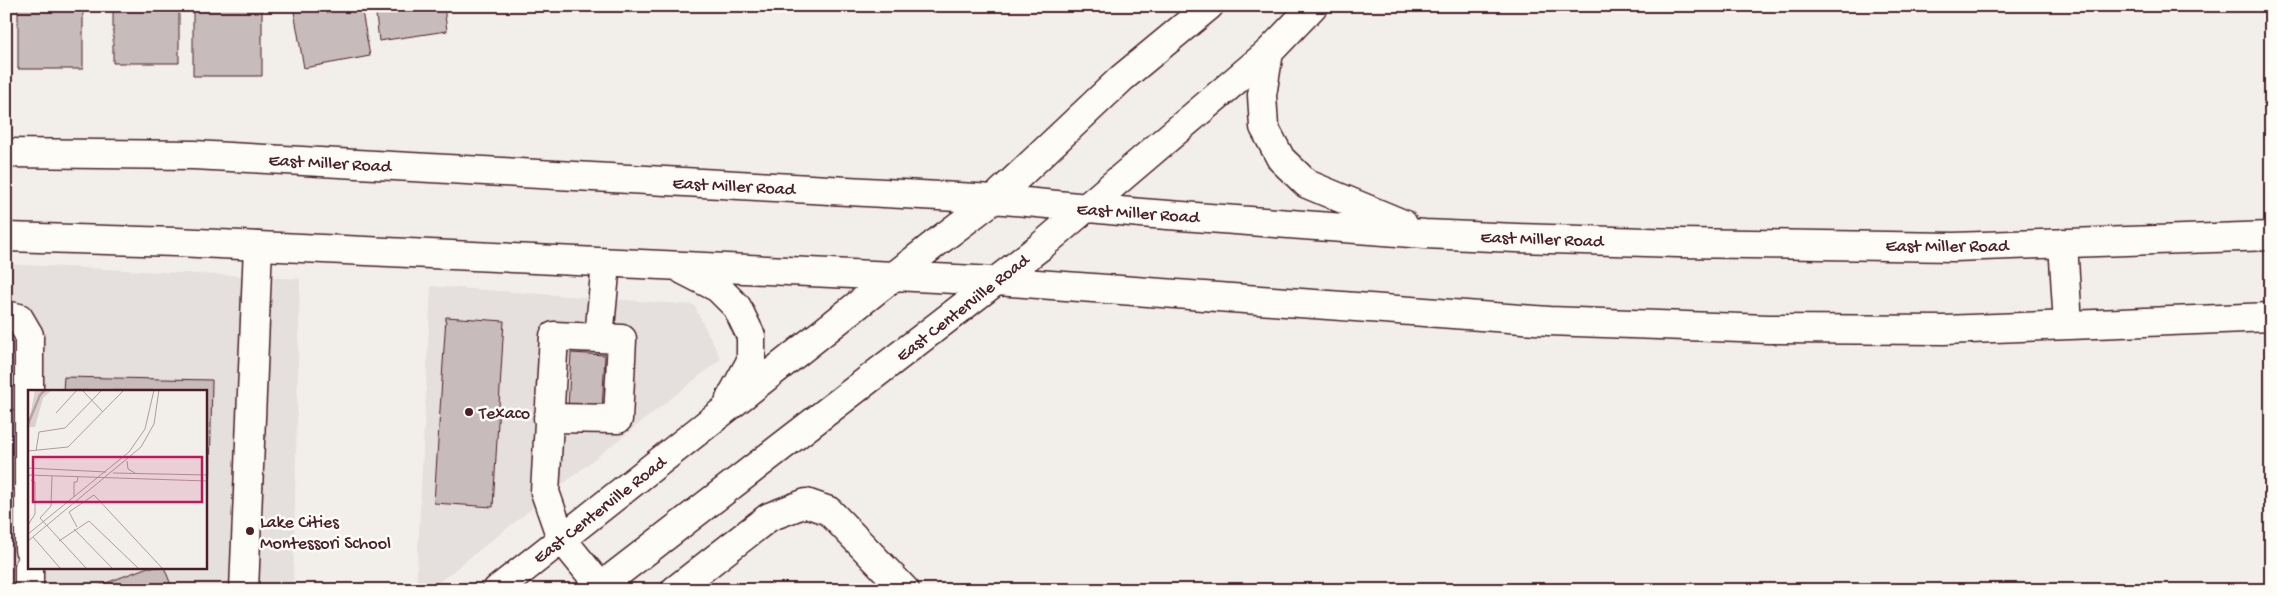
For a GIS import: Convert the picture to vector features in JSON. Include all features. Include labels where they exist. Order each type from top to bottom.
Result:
[{"type":"main road","name":"East Centerville Road","points":[[497,590],[994,199],[1122,78],[1209,6]]},
{"type":"main road","name":"East Centerville Road","points":[[598,588],[996,281],[1085,209],[1269,52],[1313,6]]},
{"type":"main road","points":[[1269,52],[1262,95],[1264,127],[1281,159],[1307,184],[1425,234]]},
{"type":"main road","name":"East Miller Road","points":[[6,153],[194,155],[994,199],[1085,209],[1425,234],[1678,243],[1954,247],[2271,236]]},
{"type":"main road","points":[[6,237],[258,246],[996,281],[1549,321],[1851,330],[1944,330],[2271,318]]},
{"type":"main road","points":[[2063,243],[2068,325]]},
{"type":"main road","points":[[244,590],[258,246]]},
{"type":"main road","points":[[599,338],[606,262]]},
{"type":"main road","points":[[675,266],[718,288],[737,307],[751,336],[751,361],[724,410]]},
{"type":"main road","points":[[6,315],[19,318],[29,335],[29,390]]},
{"type":"main road","points":[[548,418],[618,419],[622,339],[554,336],[548,418],[545,492],[561,538],[598,588]]},
{"type":"main road","points":[[676,590],[769,517],[806,503],[829,511],[906,590]]},
{"type":"main road","points":[[29,568],[29,590]]},
{"type":"shaded area","points":[[6,264],[300,279],[293,590],[6,590]]},
{"type":"shaded area","points":[[431,286],[694,305],[721,359],[429,590],[416,590]]},
{"type":"building","points":[[18,6],[83,6],[83,69],[18,69]]},
{"type":"building","points":[[113,6],[179,6],[179,63],[113,63]]},
{"type":"building","points":[[193,6],[262,7],[262,76],[193,76]]},
{"type":"building","points":[[293,6],[361,6],[370,56],[304,68]]},
{"type":"building","points":[[375,6],[444,6],[447,31],[379,41]]},
{"type":"building","name":"Texaco","points":[[446,317],[504,321],[493,507],[434,503]]},
{"type":"building","points":[[571,353],[605,355],[602,410],[568,408]]},
{"type":"building","points":[[64,377],[212,380],[210,475],[206,474],[206,390],[63,390]]},
{"type":"building","points":[[145,568],[164,568],[173,590],[88,590]]},
{"type":"place","name":"Texaco","points":[[469,412]]},
{"type":"place","name":"Lake Cities Montessori School","points":[[250,531]]}]
